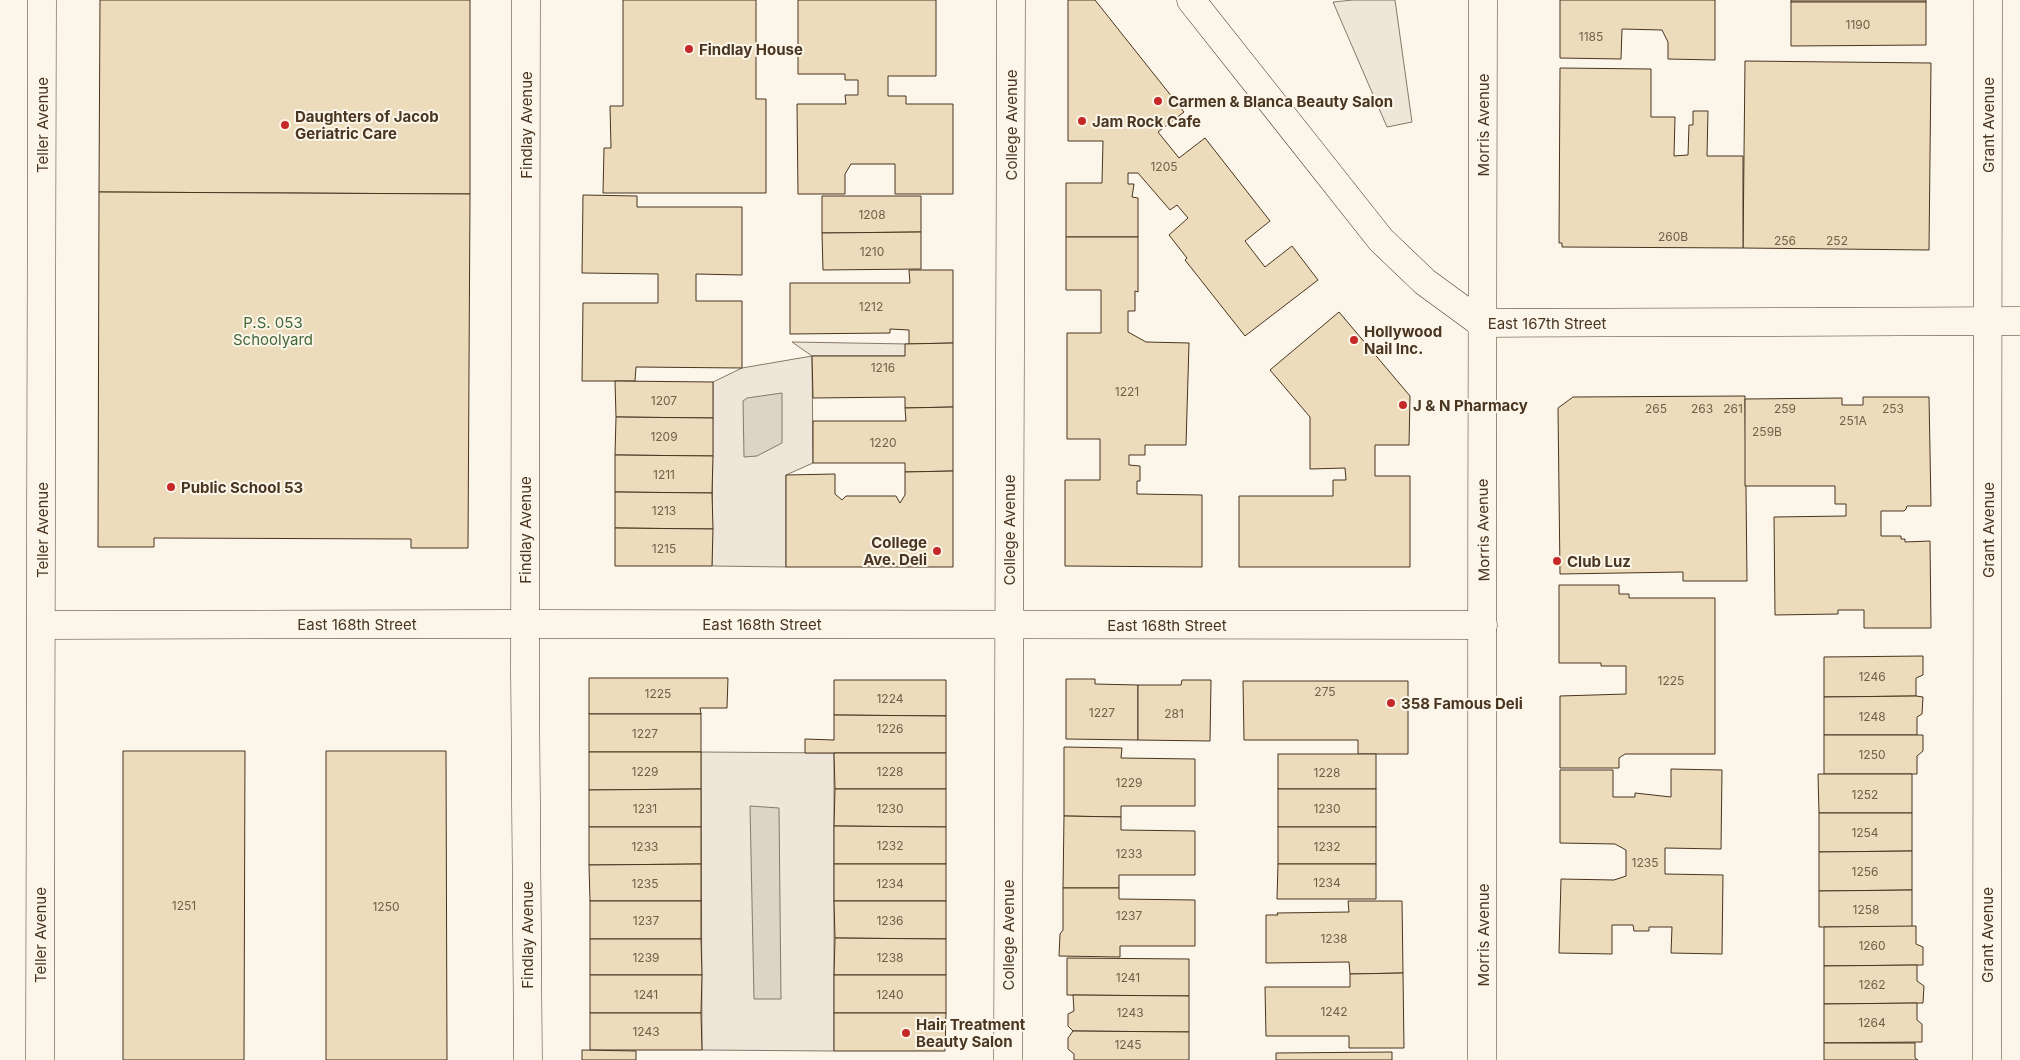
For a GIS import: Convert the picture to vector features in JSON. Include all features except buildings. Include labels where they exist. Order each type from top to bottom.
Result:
[{"type":"street","name":"Teller Avenue","points":[[40,1060],[42,0]]},
{"type":"street","name":"Findlay Avenue","points":[[526,0],[525,624],[528,1060]]},
{"type":"street","name":"College Avenue","points":[[1008,1060],[1008,625],[1012,0]]},
{"type":"street","name":"East 167th Street","points":[[1191,0],[1381,240],[1425,282],[1481,323],[2020,321]]},
{"type":"street","name":"Morris Avenue","points":[[1482,1060],[1483,625],[1481,323],[1484,0]]},
{"type":"street","name":"Grant Avenue","points":[[1987,1060],[1988,0]]},
{"type":"street","name":"East 168th Street","points":[[42,625],[1483,625]]},
{"type":"shaded area","points":[[1395,0],[1412,122],[1387,127],[1333,2]]},
{"type":"shaded area","points":[[792,342],[909,344],[905,356],[812,356]]},
{"type":"shaded area","points":[[812,356],[813,463],[786,475],[786,567],[712,566],[713,382],[742,368]]},
{"type":"shaded area","points":[[782,393],[782,443],[757,456],[744,457],[743,401],[747,398]]},
{"type":"shaded area","points":[[701,752],[834,753],[834,1051],[702,1050]]},
{"type":"shaded area","points":[[750,806],[779,808],[781,999],[754,999]]},
{"type":"place","name":"Findlay House","points":[[689,49]]},
{"type":"place","name":"Carmen & Blanca Beauty Salon","points":[[1158,101]]},
{"type":"place","name":"Jam Rock Cafe","points":[[1082,121]]},
{"type":"place","name":"Daughters of Jacob Geriatric Care","points":[[285,125]]},
{"type":"place","name":"Hollywood Nail Inc.","points":[[1354,340]]},
{"type":"place","name":"J & N Pharmacy","points":[[1403,405]]},
{"type":"place","name":"Public School 53","points":[[171,487]]},
{"type":"place","name":"College Ave. Deli","points":[[937,551]]},
{"type":"place","name":"Club Luz","points":[[1557,561]]},
{"type":"place","name":"358 Famous Deli","points":[[1391,703]]},
{"type":"place","name":"Hair Treatment Beauty Salon","points":[[906,1033]]},
{"type":"park label","name":"P.S. 053 Schoolyard","points":[[273,330]]}]
